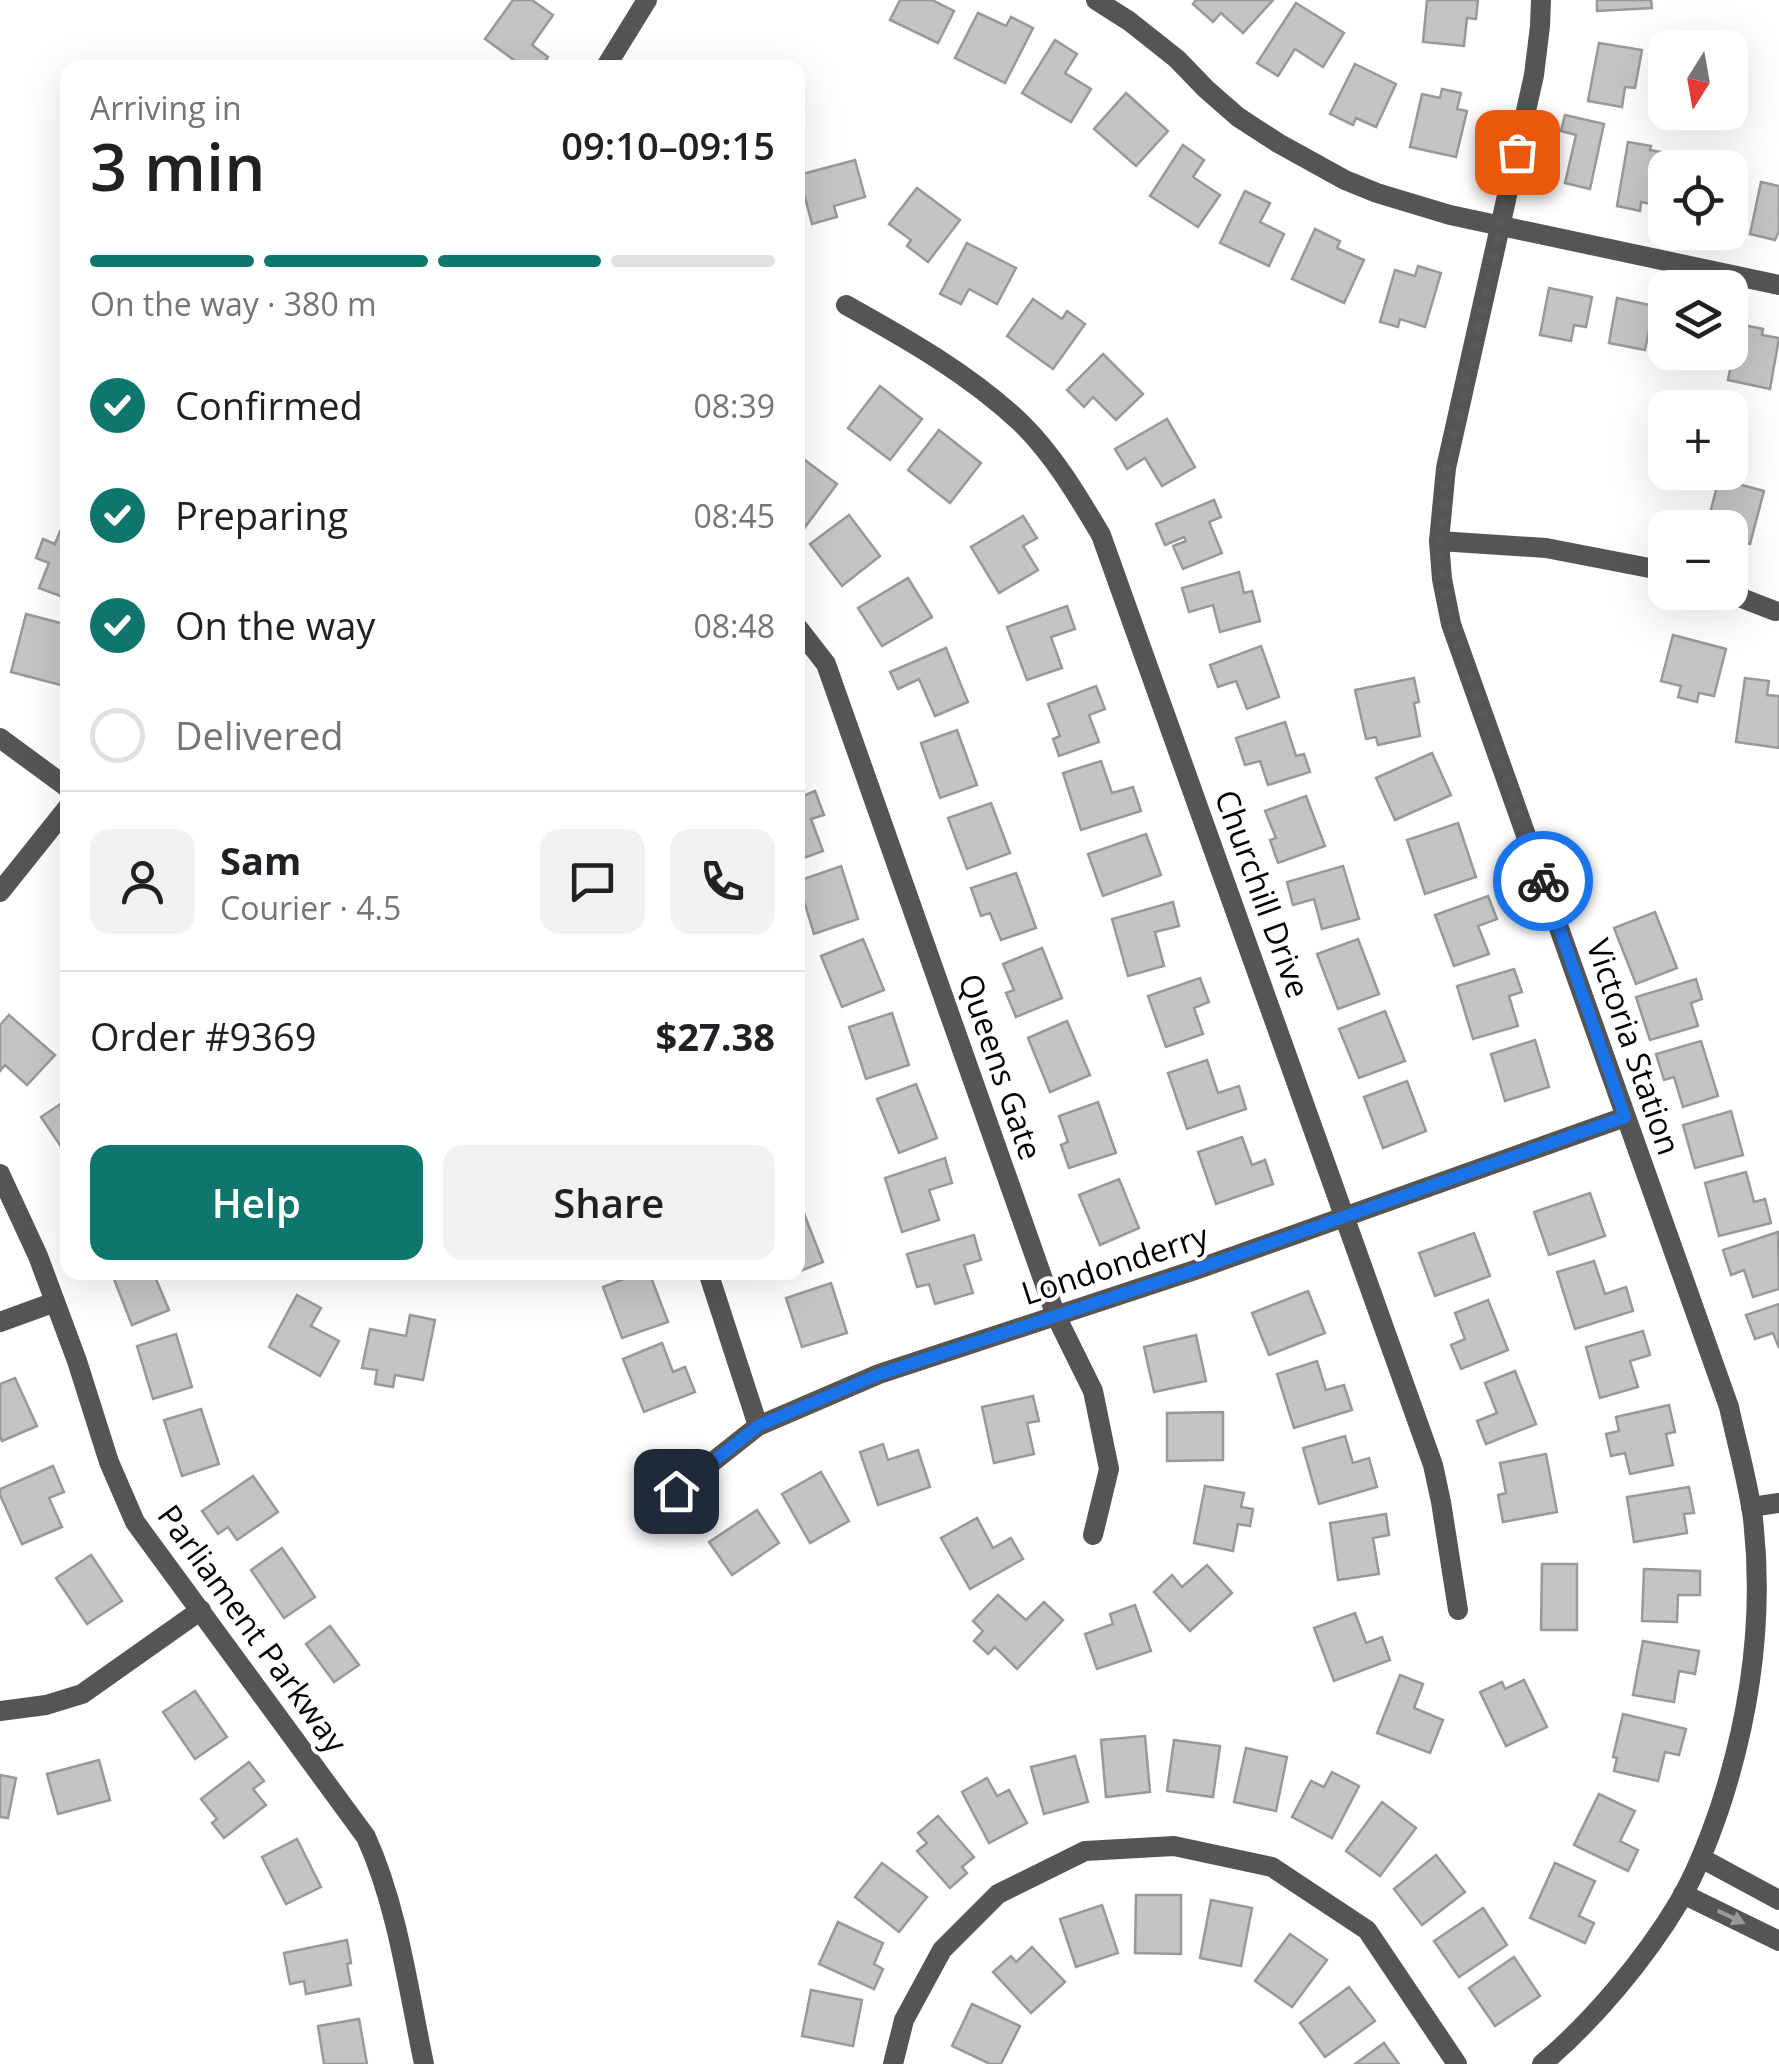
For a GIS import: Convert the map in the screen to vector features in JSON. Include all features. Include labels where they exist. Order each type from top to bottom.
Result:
[{"type":"street","points":[[610,60],[647,0]]},
{"type":"street","points":[[1096,0],[1129,20],[1177,59],[1206,90],[1278,143],[1377,194],[1499,226],[1779,286]]},
{"type":"street","name":"Victoria Station","points":[[1541,0],[1534,76],[1446,468],[1439,540],[1442,578],[1451,624],[1728,1407],[1751,1507],[1756,1570],[1756,1641],[1748,1702],[1728,1781],[1701,1858],[1683,1894],[1630,1971],[1584,2025],[1542,2064]]},
{"type":"street","name":"Churchill Drive","points":[[846,306],[908,340],[981,389],[1021,423],[1040,444],[1101,535],[1432,1465],[1458,1610]]},
{"type":"street","points":[[1439,540],[1546,548],[1648,568]]},
{"type":"street","points":[[1748,601],[1775,611]]},
{"type":"street","name":"Queens Gate","points":[[805,637],[826,664],[1056,1316],[1093,1391],[1108,1468],[1093,1535]]},
{"type":"street","points":[[0,738],[60,782]]},
{"type":"street","points":[[0,892],[60,818]]},
{"type":"street","name":"Londonderry","points":[[648,1513],[758,1426],[880,1374],[1195,1270],[1625,1117]]},
{"type":"street","name":"Parliament Parkway","points":[[0,1174],[38,1256],[109,1462],[135,1522],[366,1837],[395,1920],[424,2064]]},
{"type":"street","points":[[711,1280],[758,1426]]},
{"type":"street","points":[[0,1322],[55,1302]]},
{"type":"street","points":[[1751,1507],[1779,1503]]},
{"type":"street","points":[[0,1711],[46,1705],[82,1694],[201,1610]]},
{"type":"street","points":[[892,2064],[904,2020],[942,1950],[998,1894],[1085,1852],[1174,1846],[1272,1867],[1367,1930],[1457,2064]]},
{"type":"street","points":[[1701,1858],[1779,1900]]},
{"type":"street","points":[[1683,1894],[1779,1941]]},
{"type":"building","points":[[513,0],[532,0],[553,15],[532,45],[548,57],[546,60],[514,60],[485,39]]},
{"type":"building","points":[[900,0],[932,0],[954,11],[938,43],[890,20]]},
{"type":"building","points":[[1196,0],[1273,0],[1243,33],[1221,13],[1213,22],[1193,4]]},
{"type":"building","points":[[1427,0],[1478,0],[1476,19],[1467,18],[1464,46],[1423,42]]},
{"type":"building","points":[[1597,0],[1651,0],[1652,8],[1597,11]]},
{"type":"building","points":[[1296,3],[1344,33],[1323,67],[1295,49],[1278,76],[1257,63]]},
{"type":"building","points":[[978,13],[1006,26],[1011,17],[1033,28],[1005,83],[955,58]]},
{"type":"building","points":[[1055,40],[1077,54],[1065,73],[1091,89],[1071,122],[1022,93]]},
{"type":"building","points":[[1599,43],[1642,50],[1635,88],[1625,87],[1622,107],[1588,101]]},
{"type":"building","points":[[1355,64],[1396,84],[1376,127],[1356,118],[1353,125],[1330,114]]},
{"type":"building","points":[[1442,89],[1461,93],[1457,109],[1467,111],[1456,157],[1410,147],[1422,94],[1440,98]]},
{"type":"building","points":[[1126,93],[1168,131],[1136,166],[1094,129]]},
{"type":"building","points":[[1565,115],[1604,124],[1590,189],[1565,183],[1576,135],[1561,131]]},
{"type":"building","points":[[1628,142],[1651,146],[1648,203],[1641,202],[1640,211],[1617,206]]},
{"type":"building","points":[[1183,145],[1204,160],[1193,177],[1220,195],[1198,227],[1150,196]]},
{"type":"building","points":[[855,160],[865,197],[834,206],[837,217],[812,224],[805,198],[805,173]]},
{"type":"building","points":[[1761,182],[1779,186],[1779,231],[1775,240],[1750,234]]},
{"type":"building","points":[[917,188],[960,220],[928,262],[907,246],[911,240],[889,224]]},
{"type":"building","points":[[1245,191],[1270,203],[1260,222],[1284,234],[1269,266],[1220,243]]},
{"type":"building","points":[[1315,229],[1340,241],[1337,248],[1364,260],[1344,303],[1292,279]]},
{"type":"building","points":[[967,243],[1016,268],[997,304],[969,289],[961,304],[940,294]]},
{"type":"building","points":[[1418,266],[1441,273],[1425,327],[1400,319],[1398,327],[1380,322],[1395,270],[1415,276]]},
{"type":"building","points":[[1549,288],[1592,297],[1586,327],[1574,325],[1571,341],[1540,335]]},
{"type":"building","points":[[1617,298],[1648,305],[1645,350],[1609,343]]},
{"type":"building","points":[[1033,299],[1062,319],[1067,311],[1085,324],[1053,369],[1007,336]]},
{"type":"building","points":[[1748,326],[1763,329],[1762,335],[1779,338],[1770,389],[1728,380],[1730,370],[1748,370]]},
{"type":"building","points":[[1103,354],[1143,394],[1116,420],[1093,397],[1084,407],[1067,390]]},
{"type":"building","points":[[880,386],[922,419],[890,460],[848,428]]},
{"type":"building","points":[[1167,419],[1195,467],[1162,486],[1145,458],[1127,469],[1115,449]]},
{"type":"building","points":[[939,430],[981,463],[950,503],[908,470]]},
{"type":"building","points":[[805,460],[837,484],[805,527]]},
{"type":"building","points":[[1748,487],[1764,491],[1750,544],[1748,510],[1711,510],[1716,490],[1748,490]]},
{"type":"building","points":[[1214,500],[1221,517],[1209,522],[1222,553],[1183,569],[1173,546],[1186,541],[1184,537],[1165,545],[1156,524]]},
{"type":"building","points":[[849,515],[880,556],[842,586],[810,544]]},
{"type":"building","points":[[1023,516],[1037,538],[1023,546],[1038,570],[999,593],[971,547]]},
{"type":"building","points":[[60,531],[60,596],[39,588],[49,563],[36,558],[43,539],[55,544]]},
{"type":"building","points":[[1239,572],[1244,593],[1252,591],[1260,621],[1220,632],[1213,605],[1189,612],[1182,588]]},
{"type":"building","points":[[908,578],[932,617],[882,646],[858,608]]},
{"type":"building","points":[[1067,606],[1075,629],[1051,637],[1062,668],[1027,680],[1007,627]]},
{"type":"building","points":[[26,614],[60,623],[60,685],[11,672]]},
{"type":"building","points":[[1673,635],[1726,649],[1714,696],[1699,693],[1697,702],[1678,697],[1681,686],[1661,681]]},
{"type":"building","points":[[1261,646],[1279,697],[1247,709],[1236,681],[1218,687],[1210,665]]},
{"type":"building","points":[[946,648],[968,702],[935,716],[919,679],[898,689],[890,672]]},
{"type":"building","points":[[1414,678],[1420,736],[1378,745],[1376,737],[1366,739],[1355,690]]},
{"type":"building","points":[[1745,678],[1769,681],[1767,695],[1779,696],[1779,748],[1736,742]]},
{"type":"building","points":[[1096,686],[1105,709],[1089,715],[1099,742],[1059,756],[1053,739],[1060,736],[1048,704]]},
{"type":"building","points":[[1285,722],[1296,756],[1304,754],[1310,772],[1268,785],[1260,761],[1245,765],[1236,738]]},
{"type":"building","points":[[957,730],[977,785],[940,798],[921,743]]},
{"type":"building","points":[[1432,753],[1451,795],[1395,820],[1376,778]]},
{"type":"building","points":[[1101,761],[1112,793],[1133,787],[1141,811],[1081,830],[1063,773]]},
{"type":"building","points":[[815,791],[824,815],[811,819],[823,851],[805,857],[805,795]]},
{"type":"building","points":[[1306,796],[1325,846],[1278,863],[1270,840],[1276,838],[1265,811]]},
{"type":"building","points":[[991,803],[1010,853],[967,869],[948,818]]},
{"type":"building","points":[[1458,823],[1476,877],[1425,894],[1407,840]]},
{"type":"building","points":[[1146,834],[1161,875],[1103,896],[1088,854]]},
{"type":"building","points":[[841,866],[858,919],[814,934],[805,904],[805,879]]},
{"type":"building","points":[[1343,866],[1359,919],[1322,929],[1314,899],[1293,905],[1287,882]]},
{"type":"building","points":[[1016,873],[1036,928],[1001,940],[990,913],[981,916],[971,888]]},
{"type":"building","points":[[1488,896],[1497,919],[1478,926],[1489,954],[1454,966],[1435,915]]},
{"type":"building","points":[[1173,902],[1179,926],[1155,932],[1164,966],[1128,976],[1112,919]]},
{"type":"building","points":[[1655,912],[1677,968],[1636,984],[1614,928]]},
{"type":"building","points":[[863,939],[884,990],[842,1007],[821,956]]},
{"type":"building","points":[[1358,939],[1379,994],[1338,1009],[1317,954]]},
{"type":"building","points":[[1042,948],[1062,998],[1016,1017],[1006,993],[1014,990],[1003,964]]},
{"type":"building","points":[[1514,969],[1522,992],[1509,996],[1518,1026],[1473,1039],[1457,986]]},
{"type":"building","points":[[1200,978],[1209,1002],[1194,1008],[1203,1034],[1166,1047],[1148,996]]},
{"type":"building","points":[[1696,979],[1702,999],[1691,1003],[1698,1026],[1650,1040],[1636,997]]},
{"type":"building","points":[[1385,1011],[1405,1061],[1359,1078],[1339,1029]]},
{"type":"building","points":[[892,1013],[909,1065],[866,1079],[849,1027]]},
{"type":"building","points":[[9,1015],[55,1055],[27,1085],[5,1065],[0,1071],[0,1025]]},
{"type":"building","points":[[1067,1021],[1090,1075],[1050,1092],[1028,1038]]},
{"type":"building","points":[[1535,1040],[1549,1087],[1505,1101],[1491,1054]]},
{"type":"building","points":[[1701,1041],[1718,1096],[1683,1107],[1674,1077],[1664,1080],[1656,1054]]},
{"type":"building","points":[[1207,1060],[1218,1093],[1239,1086],[1246,1109],[1187,1129],[1168,1073]]},
{"type":"building","points":[[1407,1081],[1426,1131],[1383,1148],[1364,1097]]},
{"type":"building","points":[[916,1084],[937,1138],[899,1153],[877,1099]]},
{"type":"building","points":[[1098,1102],[1116,1153],[1069,1168],[1061,1145],[1068,1142],[1059,1116]]},
{"type":"building","points":[[60,1104],[60,1145],[41,1117]]},
{"type":"building","points":[[1731,1111],[1743,1155],[1695,1168],[1683,1125]]},
{"type":"building","points":[[1242,1137],[1252,1165],[1265,1160],[1273,1184],[1216,1204],[1198,1152]]},
{"type":"building","points":[[945,1158],[952,1183],[929,1190],[939,1220],[902,1232],[885,1178]]},
{"type":"building","points":[[1746,1172],[1754,1202],[1765,1199],[1771,1223],[1719,1236],[1705,1183]]},
{"type":"building","points":[[1119,1179],[1139,1228],[1100,1245],[1079,1195]]},
{"type":"building","points":[[1590,1193],[1605,1236],[1549,1255],[1534,1212]]},
{"type":"building","points":[[805,1216],[823,1262],[805,1269]]},
{"type":"building","points":[[1778,1232],[1779,1289],[1753,1297],[1744,1270],[1731,1275],[1723,1250]]},
{"type":"building","points":[[1474,1233],[1490,1276],[1435,1296],[1419,1253]]},
{"type":"building","points":[[974,1235],[981,1260],[964,1265],[973,1293],[935,1304],[929,1284],[917,1287],[907,1254]]},
{"type":"building","points":[[1594,1261],[1605,1294],[1626,1287],[1633,1311],[1575,1329],[1557,1272]]},
{"type":"building","points":[[114,1280],[156,1280],[169,1310],[132,1325]]},
{"type":"building","points":[[621,1280],[652,1280],[668,1322],[622,1338],[603,1287]]},
{"type":"building","points":[[831,1283],[847,1333],[802,1347],[786,1298]]},
{"type":"building","points":[[1308,1291],[1325,1333],[1269,1355],[1252,1313]]},
{"type":"building","points":[[297,1295],[321,1308],[311,1326],[339,1341],[320,1376],[269,1347]]},
{"type":"building","points":[[1488,1300],[1508,1350],[1461,1369],[1451,1345],[1465,1339],[1455,1313]]},
{"type":"building","points":[[1779,1304],[1779,1348],[1773,1333],[1755,1339],[1746,1315]]},
{"type":"building","points":[[410,1315],[435,1320],[423,1380],[395,1375],[393,1387],[375,1384],[377,1370],[362,1368],[370,1329],[406,1336]]},
{"type":"building","points":[[1643,1331],[1650,1355],[1630,1361],[1638,1387],[1600,1398],[1586,1347]]},
{"type":"building","points":[[176,1334],[192,1387],[153,1399],[137,1346]]},
{"type":"building","points":[[1196,1335],[1206,1381],[1154,1392],[1144,1347]]},
{"type":"building","points":[[662,1343],[673,1372],[685,1367],[695,1392],[644,1412],[623,1359]]},
{"type":"building","points":[[1317,1361],[1326,1390],[1344,1385],[1352,1410],[1294,1428],[1277,1374]]},
{"type":"building","points":[[1515,1371],[1536,1424],[1486,1444],[1477,1421],[1497,1413],[1485,1383]]},
{"type":"building","points":[[15,1378],[37,1426],[2,1441],[0,1384]]},
{"type":"building","points":[[1033,1396],[1039,1421],[1027,1423],[1034,1454],[994,1463],[982,1407]]},
{"type":"building","points":[[1669,1405],[1675,1432],[1666,1434],[1673,1465],[1630,1474],[1625,1453],[1611,1456],[1606,1434],[1619,1431],[1616,1417]]},
{"type":"building","points":[[201,1409],[219,1464],[182,1476],[164,1420]]},
{"type":"building","points":[[1223,1412],[1223,1460],[1167,1461],[1167,1413]]},
{"type":"building","points":[[1345,1436],[1353,1463],[1369,1458],[1377,1487],[1319,1504],[1303,1448]]},
{"type":"building","points":[[883,1444],[888,1460],[918,1450],[930,1487],[878,1505],[860,1452]]},
{"type":"building","points":[[1546,1454],[1557,1512],[1503,1522],[1498,1495],[1506,1493],[1500,1463]]},
{"type":"building","points":[[53,1466],[64,1492],[49,1498],[62,1527],[22,1544],[0,1489]]},
{"type":"building","points":[[821,1472],[849,1521],[810,1543],[782,1494]]},
{"type":"building","points":[[253,1476],[278,1512],[237,1540],[228,1527],[218,1534],[202,1511]]},
{"type":"building","points":[[1205,1486],[1244,1493],[1241,1507],[1253,1509],[1250,1526],[1238,1524],[1233,1551],[1194,1543]]},
{"type":"building","points":[[1689,1487],[1694,1513],[1684,1514],[1687,1533],[1634,1542],[1627,1497]]},
{"type":"building","points":[[757,1510],[779,1543],[732,1575],[709,1542]]},
{"type":"building","points":[[1386,1514],[1389,1535],[1373,1538],[1379,1574],[1338,1580],[1330,1523]]},
{"type":"building","points":[[977,1518],[993,1548],[1011,1538],[1023,1559],[970,1589],[941,1538]]},
{"type":"building","points":[[282,1548],[315,1597],[284,1618],[251,1570]]},
{"type":"building","points":[[91,1555],[122,1601],[87,1624],[56,1578]]},
{"type":"building","points":[[1542,1564],[1577,1564],[1577,1630],[1541,1630]]},
{"type":"building","points":[[1207,1565],[1232,1593],[1190,1631],[1154,1592],[1172,1575],[1182,1587]]},
{"type":"building","points":[[1644,1569],[1700,1571],[1700,1595],[1678,1595],[1677,1622],[1642,1621]]},
{"type":"building","points":[[998,1595],[1026,1620],[1044,1602],[1063,1620],[1017,1669],[995,1647],[988,1654],[974,1641],[983,1631],[973,1621]]},
{"type":"building","points":[[1135,1605],[1151,1651],[1097,1669],[1085,1634],[1113,1624],[1110,1614]]},
{"type":"building","points":[[1355,1613],[1366,1643],[1382,1637],[1390,1660],[1334,1681],[1314,1628]]},
{"type":"building","points":[[330,1626],[359,1665],[334,1682],[306,1644]]},
{"type":"building","points":[[1643,1641],[1699,1651],[1695,1674],[1679,1671],[1674,1702],[1633,1695]]},
{"type":"building","points":[[1400,1675],[1423,1684],[1414,1708],[1443,1720],[1430,1753],[1377,1733]]},
{"type":"building","points":[[1524,1680],[1547,1727],[1506,1746],[1480,1692],[1502,1682],[1505,1689]]},
{"type":"building","points":[[195,1691],[227,1737],[195,1759],[163,1712]]},
{"type":"building","points":[[1623,1714],[1686,1729],[1679,1755],[1665,1752],[1658,1781],[1614,1771],[1617,1758],[1613,1757]]},
{"type":"building","points":[[1145,1736],[1150,1792],[1106,1797],[1101,1740]]},
{"type":"building","points":[[1174,1740],[1220,1746],[1213,1797],[1167,1791]]},
{"type":"building","points":[[1246,1748],[1287,1757],[1276,1811],[1234,1802]]},
{"type":"building","points":[[1075,1756],[1088,1802],[1044,1814],[1031,1767]]},
{"type":"building","points":[[99,1760],[110,1800],[58,1814],[47,1774]]},
{"type":"building","points":[[249,1762],[264,1781],[253,1789],[266,1805],[224,1838],[212,1823],[217,1819],[201,1799]]},
{"type":"building","points":[[1332,1772],[1359,1786],[1332,1838],[1292,1817],[1311,1781],[1324,1787]]},
{"type":"building","points":[[0,1775],[16,1778],[8,1818],[0,1817]]},
{"type":"building","points":[[987,1778],[997,1796],[1009,1790],[1027,1823],[989,1843],[962,1792]]},
{"type":"building","points":[[1599,1794],[1635,1811],[1620,1841],[1638,1850],[1628,1871],[1574,1845]]},
{"type":"building","points":[[1382,1802],[1416,1828],[1380,1876],[1346,1851]]},
{"type":"building","points":[[938,1816],[974,1857],[962,1867],[967,1873],[950,1888],[917,1851],[927,1843],[918,1833]]},
{"type":"building","points":[[297,1839],[321,1887],[286,1904],[262,1857]]},
{"type":"building","points":[[1436,1855],[1465,1892],[1422,1925],[1394,1889]]},
{"type":"building","points":[[882,1863],[927,1897],[899,1932],[855,1897]]},
{"type":"building","points":[[1555,1863],[1595,1881],[1579,1916],[1594,1923],[1585,1943],[1530,1918]]},
{"type":"building","points":[[1136,1895],[1181,1895],[1181,1954],[1135,1953]]},
{"type":"building","points":[[1211,1900],[1252,1908],[1241,1966],[1200,1958]]},
{"type":"building","points":[[1102,1905],[1118,1953],[1076,1967],[1060,1919]]},
{"type":"building","points":[[1483,1908],[1507,1945],[1459,1977],[1434,1941]]},
{"type":"building","points":[[838,1922],[883,1943],[874,1964],[883,1969],[874,1989],[819,1964]]},
{"type":"building","points":[[1290,1934],[1327,1960],[1292,2007],[1255,1981]]},
{"type":"building","points":[[347,1940],[351,1985],[306,1994],[304,1981],[290,1984],[284,1953]]},
{"type":"building","points":[[1032,1947],[1065,1982],[1031,2013],[993,1972],[1011,1956],[1016,1962]]},
{"type":"building","points":[[1514,1957],[1540,1996],[1495,2026],[1469,1988]]},
{"type":"building","points":[[1349,1987],[1375,2021],[1325,2057],[1300,2023]]},
{"type":"building","points":[[811,1990],[862,2000],[853,2046],[802,2036]]},
{"type":"building","points":[[972,2004],[1020,2026],[1001,2064],[990,2064],[952,2046]]},
{"type":"building","points":[[359,2019],[367,2064],[324,2064],[318,2026]]},
{"type":"building","points":[[1384,2043],[1399,2064],[1355,2064]]},
{"type":"way so far","points":[[1517,152],[1446,468],[1439,540],[1451,624],[1543,881]]},
{"type":"route","points":[[676,1491],[758,1426],[880,1374],[1195,1270],[1625,1117],[1543,881]]}]
